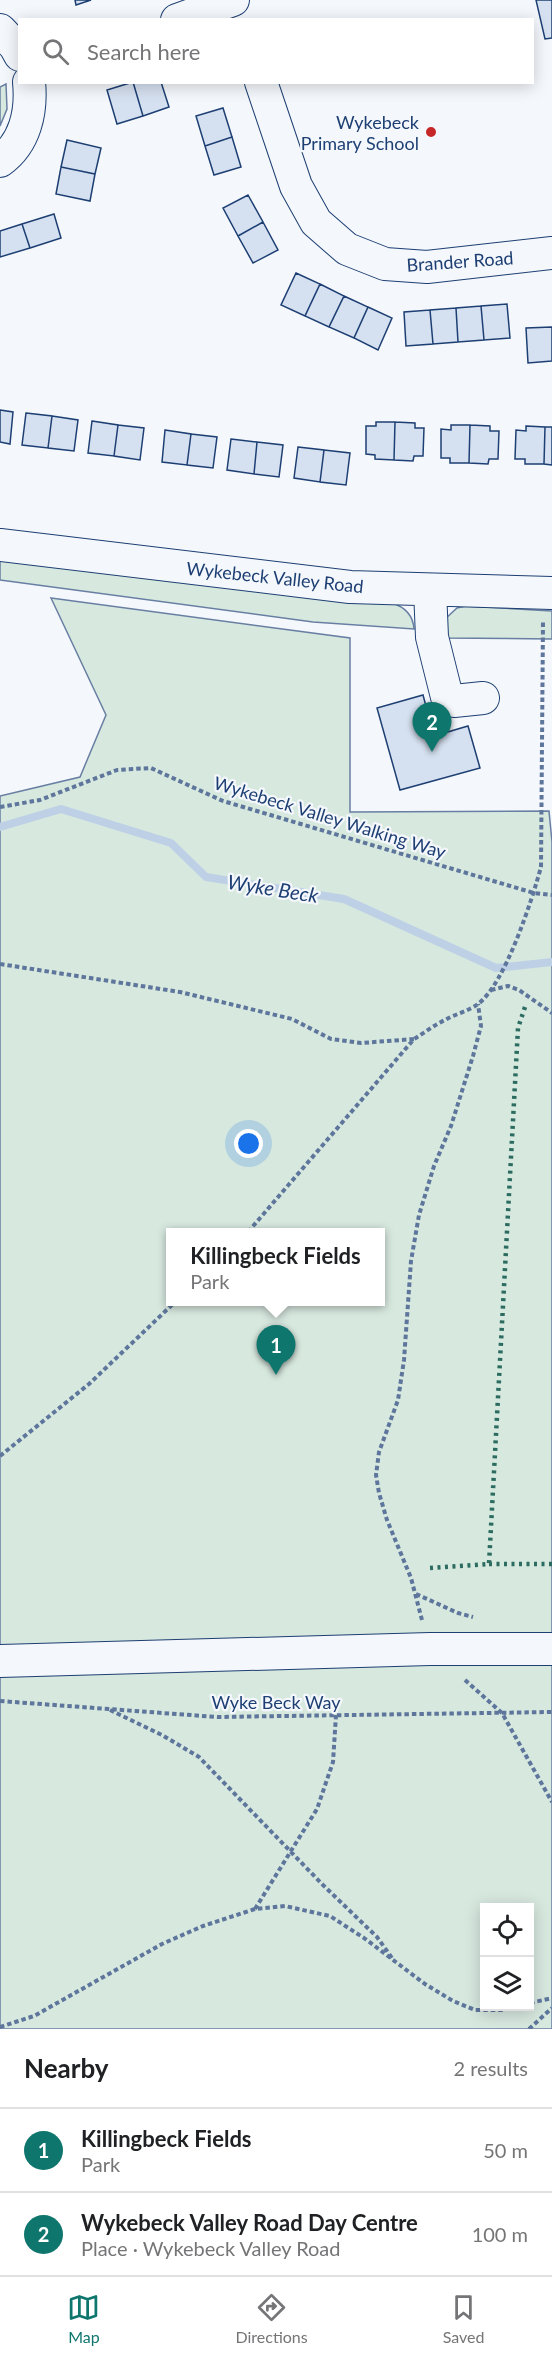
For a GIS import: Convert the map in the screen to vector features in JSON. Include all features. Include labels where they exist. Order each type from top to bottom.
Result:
[{"type":"street","points":[[183,18],[233,0],[239,18]]},
{"type":"street","points":[[0,30],[18,51]]},
{"type":"street","points":[[0,161],[8,155],[24,130],[31,102],[29,84]]},
{"type":"street","name":"Brander Road","points":[[262,84],[296,186],[316,222],[348,249],[386,264],[427,267],[552,253]]},
{"type":"street","name":"Wykebeck Valley Road","points":[[0,545],[350,587],[547,593]]},
{"type":"street","points":[[430,590],[432,637],[447,697],[454,701],[483,698]]},
{"type":"street","points":[[0,1661],[430,1649],[552,1649]]},
{"type":"path","points":[[252,1228],[414,1040],[444,1020],[478,1004],[490,991],[512,951],[534,893],[541,867],[547,593]]},
{"type":"path","name":"Wykebeck Valley Walking Way","points":[[0,807],[40,800],[117,770],[151,768],[223,801],[534,893],[552,895]]},
{"type":"path","points":[[0,964],[180,992],[292,1019],[331,1039],[361,1043],[414,1040]]},
{"type":"path","points":[[490,991],[508,986],[519,990],[552,1013]]},
{"type":"path","points":[[478,1004],[481,1026],[473,1056],[419,1215],[411,1261],[404,1360],[398,1400],[379,1452],[376,1475],[387,1520],[411,1578],[430,1649],[502,1713],[552,1802]]},
{"type":"path","points":[[0,1456],[89,1384],[171,1306]]},
{"type":"path","name":"Wyke Beck Way","points":[[0,1701],[217,1717],[551,1711]]},
{"type":"path","points":[[107,1709],[162,1735],[200,1757],[377,1937],[395,1963]]},
{"type":"path","points":[[255,1909],[317,1809],[333,1762],[336,1715]]},
{"type":"path","points":[[0,2027],[34,2016],[162,1944],[203,1926],[255,1909],[285,1906],[330,1916],[453,2001],[480,2010]]},
{"type":"path","points":[[534,2002],[552,1998]]},
{"type":"path","points":[[529,2029],[552,2008]]},
{"type":"shaded area","points":[[6,84],[7,109],[0,126],[0,87]]},
{"type":"shaded area","points":[[0,557],[392,603],[407,612],[414,629],[313,622],[0,580]]},
{"type":"shaded area","points":[[51,598],[350,638],[350,812],[549,811],[552,842],[552,2029],[0,2029],[0,796],[80,777],[106,715]]},
{"type":"shaded area","points":[[466,606],[552,611],[552,639],[442,638],[444,620],[457,608]]},
{"type":"building","points":[[75,0],[91,0],[76,5]]},
{"type":"building","points":[[536,0],[552,0],[552,38],[545,39]]},
{"type":"building","points":[[134,84],[143,116],[117,124],[107,90]]},
{"type":"building","points":[[134,84],[162,84],[169,107],[143,116]]},
{"type":"building","points":[[223,108],[232,137],[205,146],[196,116]]},
{"type":"building","points":[[232,137],[241,167],[214,175],[205,146]]},
{"type":"building","points":[[67,140],[101,148],[95,174],[61,167]]},
{"type":"building","points":[[61,167],[95,174],[90,201],[56,194]]},
{"type":"building","points":[[248,195],[263,222],[238,236],[223,208]]},
{"type":"building","points":[[54,214],[61,238],[30,248],[22,224]]},
{"type":"building","points":[[263,222],[278,250],[253,263],[238,236]]},
{"type":"building","points":[[22,224],[30,248],[0,257],[0,231]]},
{"type":"building","points":[[296,273],[320,284],[305,316],[281,305]]},
{"type":"building","points":[[320,284],[344,296],[329,327],[305,316]]},
{"type":"building","points":[[344,296],[368,307],[354,338],[329,327]]},
{"type":"building","points":[[507,304],[510,338],[484,340],[481,306]]},
{"type":"building","points":[[481,306],[484,340],[458,342],[456,308]]},
{"type":"building","points":[[368,307],[392,318],[378,350],[354,338]]},
{"type":"building","points":[[456,308],[458,342],[433,344],[430,310]]},
{"type":"building","points":[[430,310],[433,344],[406,346],[404,312]]},
{"type":"building","points":[[552,327],[552,361],[528,363],[526,328]]},
{"type":"building","points":[[0,410],[13,412],[10,444],[0,442]]},
{"type":"building","points":[[26,413],[52,416],[48,448],[22,445]]},
{"type":"building","points":[[52,416],[78,420],[74,451],[48,448]]},
{"type":"building","points":[[92,421],[118,425],[114,456],[88,453]]},
{"type":"building","points":[[376,422],[395,422],[394,460],[375,459],[375,455],[366,454],[366,426],[376,426]]},
{"type":"building","points":[[395,422],[415,423],[415,428],[424,428],[423,456],[414,456],[413,461],[394,460]]},
{"type":"building","points":[[118,425],[144,428],[140,460],[114,456]]},
{"type":"building","points":[[451,425],[470,425],[469,463],[450,463],[450,458],[441,458],[441,429],[451,430]]},
{"type":"building","points":[[470,425],[490,426],[490,431],[499,431],[498,459],[489,459],[488,464],[469,463]]},
{"type":"building","points":[[526,426],[545,427],[544,464],[525,464],[525,459],[515,459],[516,430],[526,431]]},
{"type":"building","points":[[545,427],[552,427],[552,465],[544,464]]},
{"type":"building","points":[[165,430],[191,434],[187,465],[162,462]]},
{"type":"building","points":[[191,434],[217,437],[213,468],[187,465]]},
{"type":"building","points":[[231,439],[257,442],[254,474],[227,470]]},
{"type":"building","points":[[257,442],[283,445],[279,477],[254,474]]},
{"type":"building","points":[[298,447],[324,450],[320,482],[294,478]]},
{"type":"building","points":[[324,450],[350,453],[346,485],[320,482]]},
{"type":"building","points":[[423,695],[434,736],[468,726],[480,768],[400,790],[377,708]]},
{"type":"waterway","name":"Wyke Beck","points":[[0,827],[61,809],[171,843],[206,877],[344,899],[496,968],[552,962]]},
{"type":"hedge","points":[[430,1568],[489,1564],[518,1028],[526,1004]]},
{"type":"hedge","points":[[489,1564],[552,1564]]},
{"type":"place","name":"Wykebeck Primary School","points":[[431,132]]},
{"type":"place","name":"Wykebeck Valley Road Day Centre","points":[[432,752]]},
{"type":"place","name":"Killingbeck Fields","points":[[276,1375]]}]
